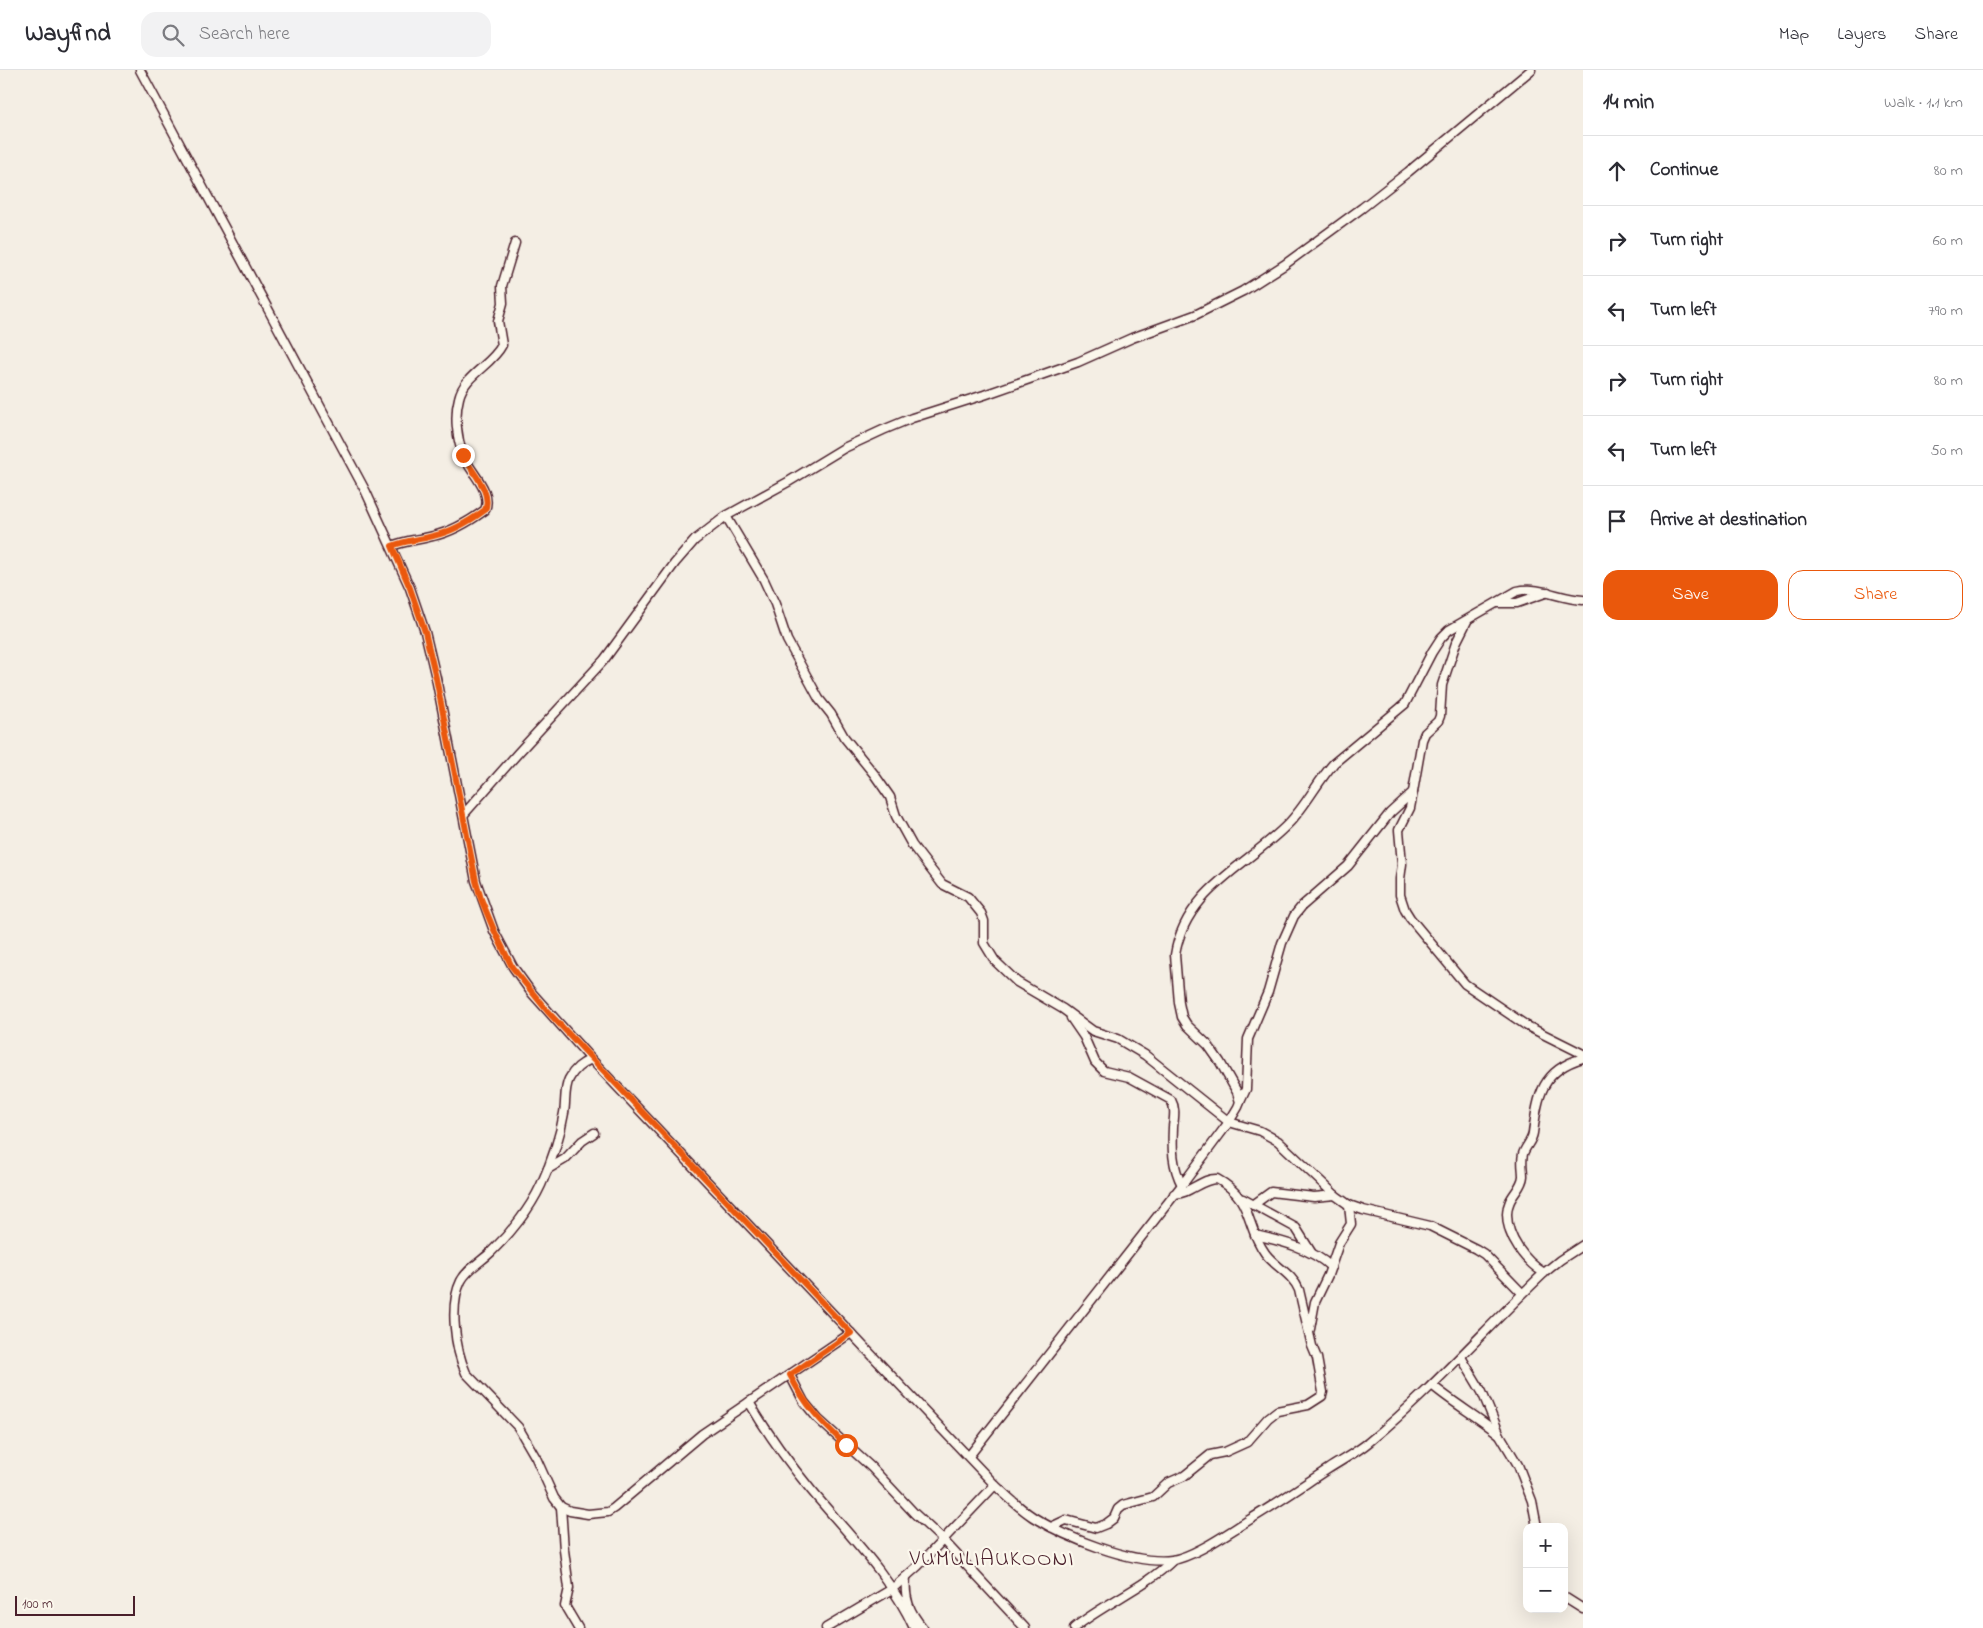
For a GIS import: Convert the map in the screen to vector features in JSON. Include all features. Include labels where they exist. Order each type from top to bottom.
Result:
[{"type":"street","points":[[140,70],[366,492],[410,588],[425,632],[436,678],[479,890],[502,949],[512,967],[531,992],[591,1059],[969,1456],[1026,1512],[1051,1527],[1086,1543],[1120,1554],[1147,1559],[1173,1560]]},
{"type":"street","points":[[464,814],[604,660],[680,558],[708,529],[726,516],[788,482],[836,452],[883,430],[912,418],[1078,362],[1132,338],[1195,315],[1243,291],[1284,265],[1362,208],[1531,70]]},
{"type":"street","points":[[392,546],[405,540],[433,536],[445,532],[477,516],[485,510],[488,504],[484,491],[463,455],[457,423],[458,404],[464,386],[502,345],[498,321],[503,303],[502,286],[515,243]]},
{"type":"street","points":[[726,516],[764,580],[796,660],[819,699],[831,714],[844,737],[890,797],[896,816],[912,844],[942,884],[968,897],[982,913],[984,943],[995,961],[1017,982],[1063,1009],[1093,1031],[1118,1039],[1145,1054],[1229,1122],[1260,1131],[1278,1141],[1335,1195],[1349,1205],[1362,1210],[1430,1226],[1476,1249],[1484,1254],[1522,1293]]},
{"type":"street","points":[[1240,1102],[1237,1092],[1220,1062],[1208,1045],[1187,1024],[1180,1011],[1175,955],[1188,917],[1209,890],[1281,831],[1302,807],[1334,763],[1355,744],[1393,716],[1405,704],[1441,638],[1449,630],[1517,591],[1527,588],[1571,599],[1583,600]]},
{"type":"street","points":[[1498,603],[1517,603],[1548,592]]},
{"type":"street","points":[[1469,618],[1456,643],[1442,684],[1438,721],[1422,738],[1410,808],[1399,830],[1402,864],[1399,888],[1405,910],[1465,984],[1527,1026],[1583,1054]]},
{"type":"street","points":[[969,1456],[1182,1185],[1229,1122],[1246,1089],[1248,1039],[1268,992],[1282,942],[1294,916],[1302,906],[1355,858],[1390,813],[1413,792]]},
{"type":"street","points":[[1063,1009],[1080,1030],[1096,1062],[1104,1071],[1129,1077],[1171,1100],[1175,1115],[1173,1162],[1176,1174],[1182,1185]]},
{"type":"street","points":[[1544,1273],[1533,1266],[1518,1248],[1508,1223],[1508,1204],[1523,1176],[1522,1158],[1532,1135],[1535,1107],[1544,1086],[1551,1076],[1565,1064],[1583,1058]]},
{"type":"street","points":[[591,1059],[579,1065],[568,1081],[564,1114],[548,1169],[540,1188],[499,1244],[470,1270],[462,1280],[454,1309],[454,1325],[466,1373],[518,1427],[536,1458],[554,1498],[561,1507],[579,1514],[608,1512],[623,1502],[690,1443],[851,1333]]},
{"type":"street","points":[[548,1169],[565,1159],[582,1141],[594,1133]]},
{"type":"street","points":[[1174,1194],[1183,1193],[1206,1181],[1217,1179],[1241,1198],[1296,1228],[1311,1252]]},
{"type":"street","points":[[1254,1204],[1271,1192],[1314,1197],[1335,1195]]},
{"type":"street","points":[[1051,1527],[1066,1520],[1096,1528],[1106,1524],[1114,1518],[1122,1505],[1153,1497],[1168,1483],[1184,1476],[1210,1455],[1225,1452],[1247,1442],[1268,1418],[1276,1412],[1308,1405],[1319,1399],[1323,1392],[1322,1384],[1296,1281],[1274,1264],[1265,1253],[1255,1234],[1241,1198]]},
{"type":"street","points":[[1310,1333],[1315,1302],[1331,1267],[1339,1243],[1351,1224],[1349,1205]]},
{"type":"street","points":[[1255,1234],[1311,1252],[1331,1267]]},
{"type":"street","points":[[1074,1628],[1100,1609],[1150,1580],[1173,1560],[1204,1547],[1229,1533],[1367,1444],[1461,1357],[1522,1293],[1544,1273],[1583,1245]]},
{"type":"street","points":[[1461,1357],[1482,1392],[1500,1435],[1512,1453],[1532,1501],[1536,1523]]},
{"type":"street","points":[[790,1375],[804,1402],[818,1419],[872,1468],[914,1513],[943,1540],[1025,1628]]},
{"type":"street","points":[[1432,1385],[1500,1435]]},
{"type":"street","points":[[749,1402],[789,1463],[848,1532],[892,1589],[914,1628]]},
{"type":"street","points":[[826,1628],[892,1589],[943,1540],[996,1484]]},
{"type":"street","points":[[561,1507],[565,1565],[569,1588],[565,1606],[578,1628]]},
{"type":"street","points":[[906,1577],[905,1595],[907,1603],[910,1611],[922,1628]]},
{"type":"street","points":[[1568,1600],[1583,1609]]},
{"type":"district","name":"VUMULIAUKOONI","points":[[992,1557]]},
{"type":"route","points":[[463,455],[487,498],[488,504],[485,510],[445,532],[433,536],[405,540],[392,546],[410,588],[425,632],[481,899],[502,949],[512,967],[548,1012],[851,1333],[790,1375],[804,1402],[811,1411],[846,1445]]}]
